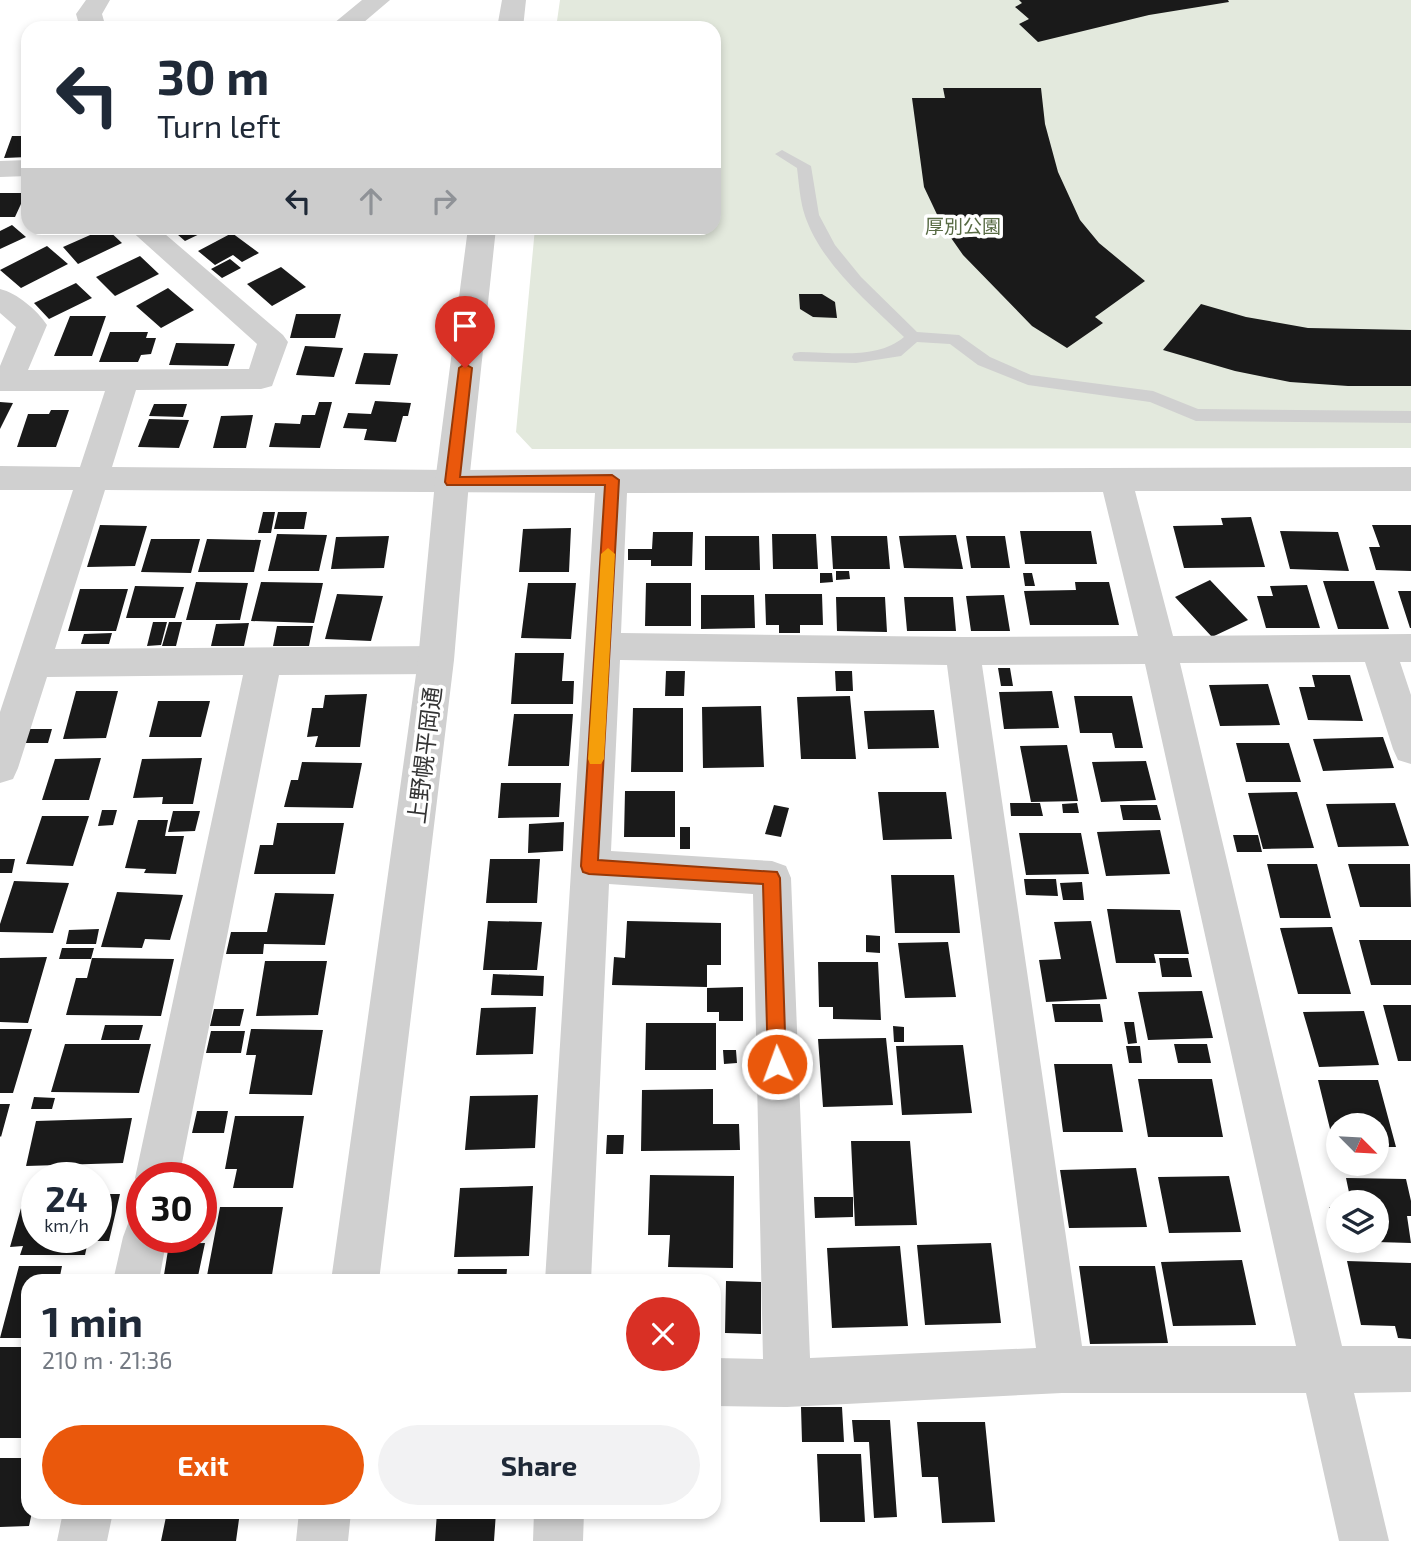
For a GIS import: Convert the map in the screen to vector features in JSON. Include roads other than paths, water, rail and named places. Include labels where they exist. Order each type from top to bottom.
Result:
[{"type":"street","points":[[91,21],[89,14],[98,0]]},
{"type":"street","points":[[350,21],[378,0]]},
{"type":"street","points":[[511,21],[514,0]]},
{"type":"street","points":[[0,169],[21,168]]},
{"type":"street","points":[[0,298],[32,325],[5,381],[261,379],[273,342],[150,235]]},
{"type":"street","name":"上野幌平岡通","points":[[356,1274],[436,660],[452,482],[481,235]]},
{"type":"street","points":[[0,768],[124,380]]},
{"type":"street","points":[[0,478],[452,482],[1411,479]]},
{"type":"street","points":[[568,1274],[612,480]]},
{"type":"street","points":[[1116,480],[1159,649],[1364,1541]]},
{"type":"street","points":[[603,646],[963,651],[1395,648],[1411,749]]},
{"type":"street","points":[[963,651],[1062,1370]]},
{"type":"street","points":[[33,663],[436,660]]},
{"type":"street","points":[[160,1162],[264,662]]},
{"type":"street","points":[[589,866],[772,878],[787,1383]]},
{"type":"street","points":[[137,1274],[142,1253]]},
{"type":"street","points":[[721,1382],[787,1383],[1062,1370],[1411,1369]]},
{"type":"street","points":[[82,1541],[87,1519]]},
{"type":"street","points":[[322,1541],[324,1519]]},
{"type":"street","points":[[558,1541],[559,1519]]},
{"type":"lane","points":[[782,154],[804,166],[813,217],[832,252],[912,337],[954,339],[984,361],[1028,380],[1153,397],[1196,415],[1411,417]]},
{"type":"lane","points":[[800,357],[856,358],[896,352],[912,337]]},
{"type":"park label","name":"厚別公園","points":[[963,225]]}]
